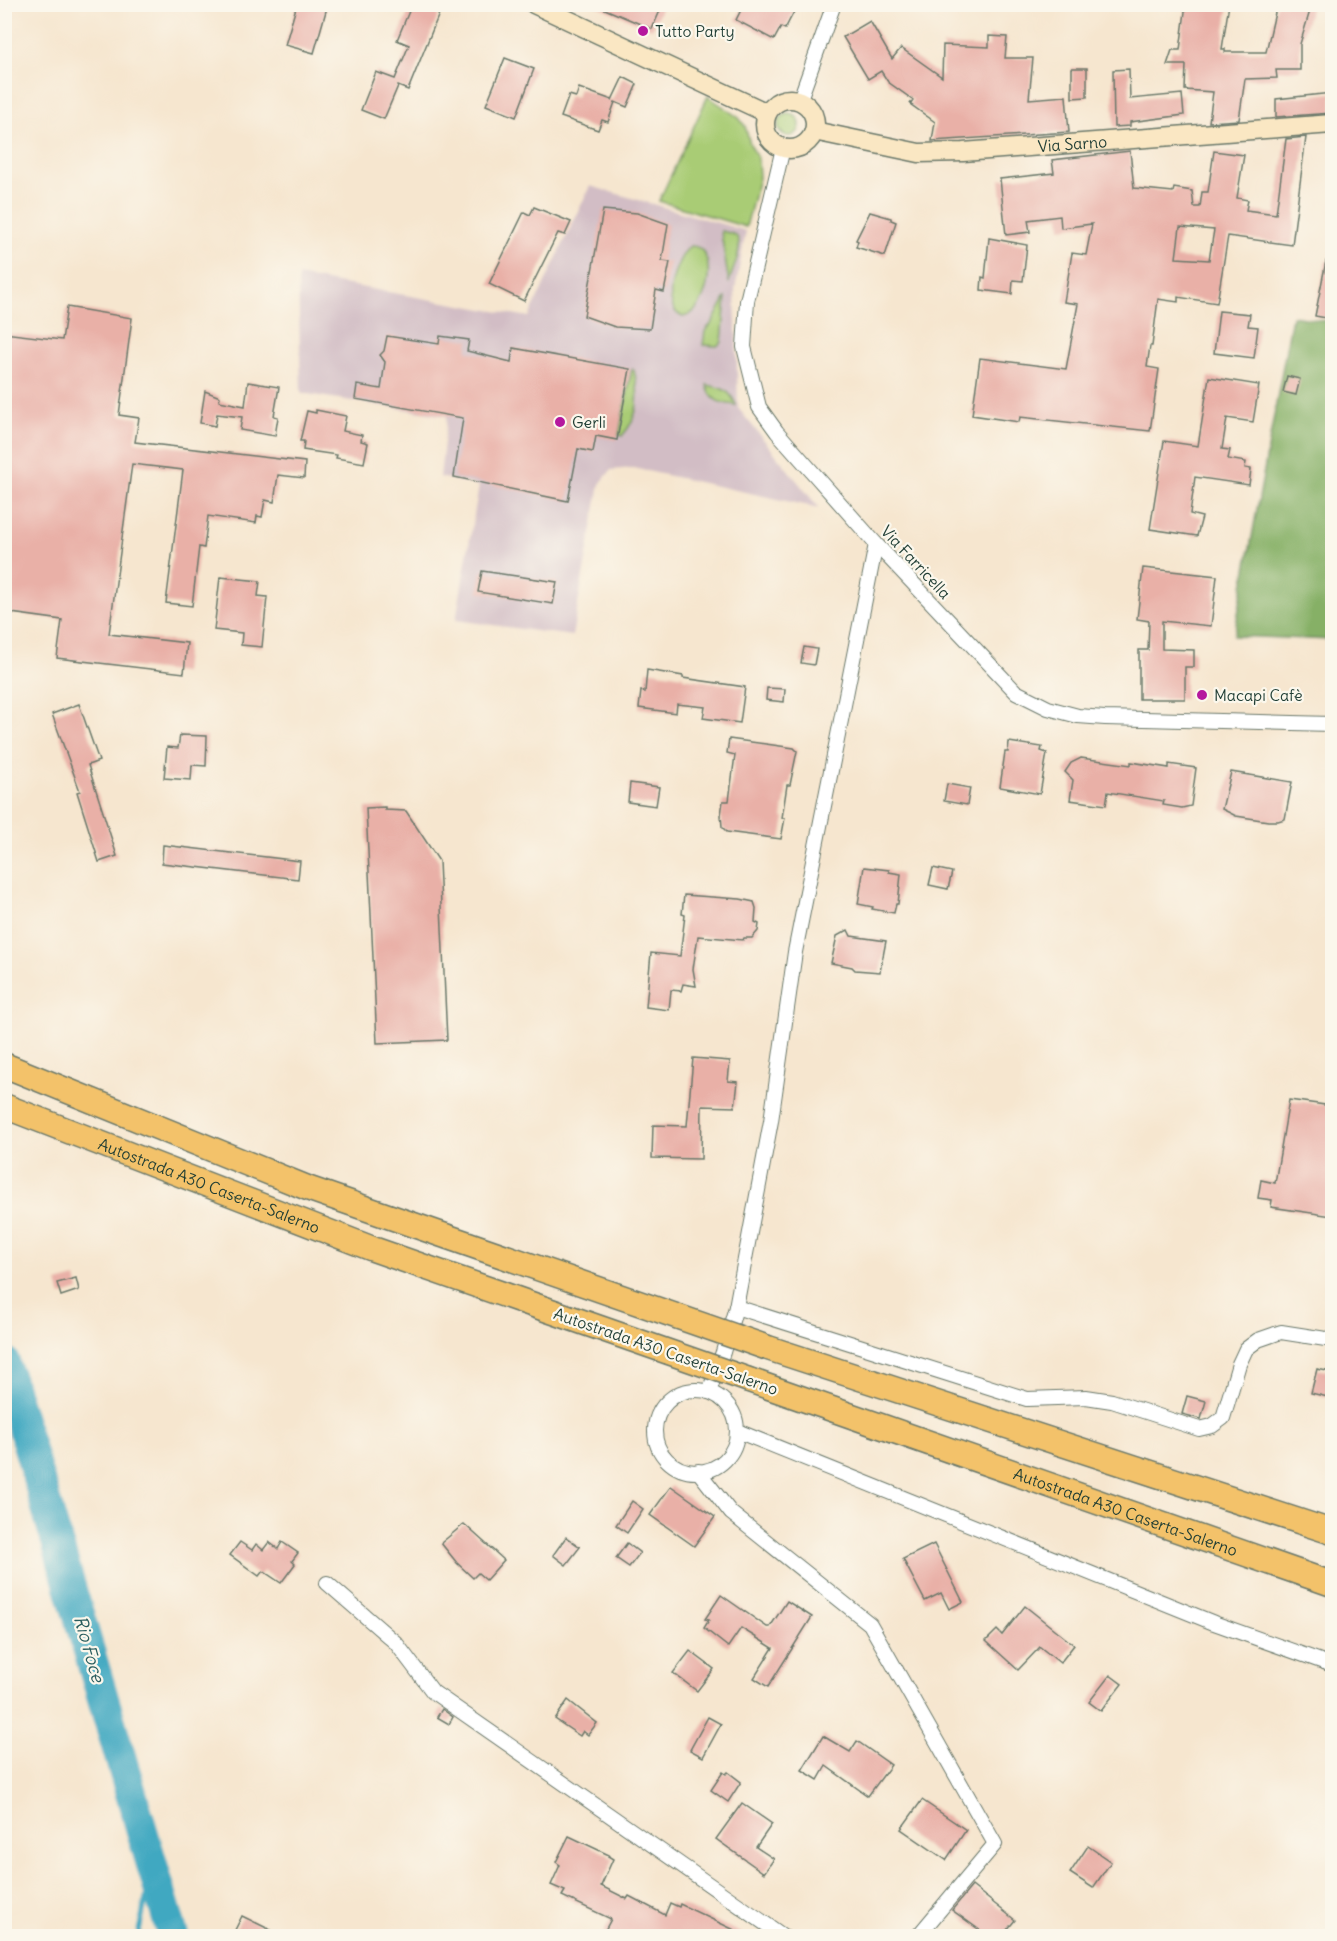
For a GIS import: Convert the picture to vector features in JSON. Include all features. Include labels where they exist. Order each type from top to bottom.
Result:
[{"type":"highway","name":"Autostrada A30 Caserta-Salerno","points":[[4,1065],[310,1189],[768,1348],[1332,1532]]},
{"type":"highway","name":"Autostrada A30 Caserta-Salerno","points":[[4,1106],[373,1249],[1332,1584]]},
{"type":"main road","points":[[534,4],[767,113]]},
{"type":"main road","points":[[785,100],[799,102],[806,105],[813,117],[814,131],[810,138],[798,148],[783,148],[771,141],[767,134],[765,127],[767,113],[778,102],[785,100]]},
{"type":"main road","name":"Via Sarno","points":[[814,131],[919,153],[963,152],[1332,124]]},
{"type":"street","points":[[799,102],[834,4]]},
{"type":"street","name":"Via Farricella","points":[[783,148],[747,301],[744,347],[759,407],[777,432],[876,544],[1016,692],[1048,708],[1078,716],[1332,724]]},
{"type":"street","points":[[709,1392],[736,1307],[771,1121],[795,952],[876,544]]},
{"type":"street","points":[[736,1307],[1027,1399],[1086,1397],[1112,1401],[1199,1429],[1212,1426],[1222,1419],[1239,1364],[1246,1349],[1258,1340],[1281,1332],[1332,1340]]},
{"type":"street","points":[[690,1390],[709,1392],[728,1405],[737,1431],[735,1443],[721,1463],[710,1469],[698,1471],[684,1470],[672,1464],[662,1454],[656,1441],[655,1428],[658,1414],[666,1403],[677,1394],[690,1390]]},
{"type":"street","points":[[737,1431],[1203,1619],[1332,1665]]},
{"type":"street","points":[[698,1471],[731,1513],[870,1624],[995,1844],[918,1936]]},
{"type":"street","points":[[327,1583],[396,1643],[433,1692],[783,1936]]},
{"type":"shaded area","name":"Gerli","points":[[590,186],[746,231],[735,290],[738,408],[819,508],[633,468],[611,470],[600,484],[572,636],[456,620],[479,486],[440,477],[447,416],[301,393],[298,276],[529,317]]},
{"type":"green space","points":[[708,96],[739,118],[745,126],[750,144],[758,159],[759,178],[746,227],[659,201]]},
{"type":"green space","points":[[789,114],[797,117],[800,125],[797,133],[789,136],[781,133],[778,125],[781,117]]},
{"type":"green space","points":[[721,231],[735,235],[739,244],[729,282],[725,256]]},
{"type":"green space","points":[[690,246],[699,248],[705,256],[708,279],[700,304],[692,313],[683,317],[676,312],[672,304],[672,283],[679,261]]},
{"type":"green space","points":[[726,297],[722,342],[717,346],[703,345],[705,331]]},
{"type":"green space","points":[[1292,316],[1332,322],[1332,640],[1234,636]]},
{"type":"green space","points":[[632,369],[637,388],[637,405],[632,421],[622,436],[619,435]]},
{"type":"green space","points":[[707,385],[725,391],[736,405],[717,401],[711,395]]},
{"type":"building","points":[[297,4],[328,4],[314,53],[285,45]]},
{"type":"building","points":[[412,4],[443,4],[408,90],[398,86],[384,119],[361,110],[376,72],[395,79],[409,45],[397,40]]},
{"type":"building","points":[[593,4],[663,4],[652,29]]},
{"type":"building","points":[[744,4],[798,4],[785,29],[781,27],[774,40],[736,20]]},
{"type":"building","points":[[1186,4],[1229,4],[1222,49],[1225,49],[1225,52],[1266,52],[1277,4],[1312,4],[1300,44],[1300,70],[1276,70],[1277,78],[1245,79],[1239,120],[1209,122],[1213,92],[1185,90],[1186,65],[1167,65],[1172,50],[1180,50]]},
{"type":"building","points":[[870,21],[892,59],[901,48],[942,77],[943,45],[989,47],[989,36],[1007,37],[1005,58],[1033,58],[1029,99],[1066,96],[1069,132],[932,141],[935,122],[910,104],[913,100],[888,82],[881,71],[868,79],[843,37]]},
{"type":"building","points":[[505,58],[534,69],[516,117],[486,105]]},
{"type":"building","points":[[1072,68],[1087,68],[1087,97],[1072,98]]},
{"type":"building","points":[[1129,69],[1130,99],[1182,94],[1184,115],[1130,122],[1130,126],[1114,127],[1113,70]]},
{"type":"building","points":[[623,77],[637,84],[627,107],[615,102],[608,122],[602,120],[598,130],[561,117],[569,95],[576,97],[579,88],[612,100]]},
{"type":"building","points":[[1332,93],[1332,113],[1276,117],[1276,99]]},
{"type":"building","points":[[1306,137],[1292,245],[1228,236],[1217,303],[1178,297],[1178,302],[1158,299],[1147,367],[1159,369],[1150,431],[1020,417],[1019,422],[972,415],[980,358],[1066,369],[1078,304],[1064,302],[1072,253],[1086,255],[1092,224],[1061,228],[1060,216],[1028,220],[1030,232],[1006,235],[1000,179],[1054,173],[1052,160],[1130,151],[1134,188],[1173,192],[1174,188],[1192,191],[1194,207],[1200,207],[1202,192],[1208,192],[1214,151],[1244,155],[1237,198],[1248,200],[1246,210],[1276,214],[1286,139]],"holes":[[[1180,227],[1214,230],[1209,260],[1176,258]]]},
{"type":"building","points":[[534,207],[571,222],[565,235],[558,233],[524,301],[489,284],[524,212],[530,215]]},
{"type":"building","points":[[603,210],[637,213],[668,224],[662,261],[670,262],[664,292],[656,290],[650,329],[615,327],[584,316]]},
{"type":"building","points":[[870,212],[891,218],[896,222],[885,256],[856,247],[858,241],[856,240]]},
{"type":"building","points":[[989,238],[1027,245],[1023,281],[1013,280],[1012,294],[981,290],[982,277],[985,278]]},
{"type":"building","points":[[1326,261],[1332,262],[1332,319],[1315,316]]},
{"type":"building","points":[[67,307],[132,318],[119,415],[139,418],[135,442],[305,462],[304,478],[278,475],[274,502],[265,500],[262,517],[257,516],[256,523],[208,516],[204,548],[199,547],[192,606],[166,603],[183,470],[132,464],[109,634],[187,643],[184,673],[57,658],[62,620],[4,612],[4,333],[62,340]]},
{"type":"building","points":[[1219,311],[1250,314],[1248,326],[1258,327],[1254,358],[1214,353]]},
{"type":"building","name":"Gerli","points":[[387,336],[439,344],[440,336],[469,340],[467,351],[511,362],[513,348],[630,369],[617,440],[596,436],[593,452],[578,449],[568,501],[454,477],[463,418],[355,399],[357,385],[381,389],[385,362],[380,355],[384,351]]},
{"type":"building","points":[[1287,376],[1300,379],[1296,395],[1283,392]]},
{"type":"building","points":[[1209,377],[1259,385],[1253,422],[1227,418],[1222,449],[1230,450],[1228,459],[1246,462],[1245,468],[1251,469],[1249,485],[1195,477],[1190,514],[1202,517],[1197,536],[1150,529],[1164,441],[1198,446]]},
{"type":"building","points":[[248,382],[279,387],[274,416],[278,417],[275,436],[240,430],[242,417],[217,414],[215,426],[200,423],[205,391],[220,397],[219,401],[245,406]]},
{"type":"building","points":[[316,410],[346,416],[343,431],[362,435],[361,441],[368,443],[364,463],[336,458],[337,455],[303,450],[304,441],[300,441],[307,411],[316,413]]},
{"type":"building","points":[[1143,568],[1217,576],[1211,626],[1162,621],[1162,649],[1194,650],[1194,667],[1185,667],[1185,699],[1139,699],[1139,650],[1148,650],[1149,621],[1137,619]]},
{"type":"building","points":[[482,571],[557,582],[553,604],[478,592]]},
{"type":"building","points":[[220,577],[260,581],[258,596],[267,597],[262,647],[241,645],[242,633],[214,630]]},
{"type":"building","points":[[804,647],[817,649],[814,665],[801,663]]},
{"type":"building","points":[[647,670],[745,687],[740,723],[703,718],[705,707],[677,704],[676,713],[639,708],[641,691],[645,692]]},
{"type":"building","points":[[767,688],[785,689],[784,702],[766,700]]},
{"type":"building","points":[[79,704],[99,761],[88,765],[117,856],[99,862],[77,792],[80,791],[52,714]]},
{"type":"building","points":[[180,735],[207,736],[206,766],[192,765],[191,780],[164,778],[167,747],[178,748]]},
{"type":"building","points":[[729,739],[794,748],[797,751],[790,785],[787,785],[781,839],[727,832],[722,827],[723,801],[729,801],[735,755],[727,753]]},
{"type":"building","points":[[1009,742],[1042,747],[1041,751],[1047,753],[1040,794],[1000,787],[1005,752],[1008,752]]},
{"type":"building","points":[[1081,758],[1131,765],[1131,762],[1169,768],[1169,764],[1196,768],[1191,806],[1182,808],[1163,805],[1164,801],[1108,792],[1106,805],[1070,800],[1073,780],[1065,772],[1071,763]]},
{"type":"building","points":[[1231,772],[1292,782],[1285,819],[1268,821],[1236,816],[1222,809]]},
{"type":"building","points":[[630,783],[659,787],[656,806],[628,802]]},
{"type":"building","points":[[947,784],[970,788],[967,805],[944,801]]},
{"type":"building","points":[[385,807],[385,810],[406,811],[439,861],[447,1040],[377,1043],[366,808]]},
{"type":"building","points":[[163,845],[300,861],[298,879],[162,863]]},
{"type":"building","points":[[864,867],[901,874],[898,904],[896,904],[894,913],[858,904]]},
{"type":"building","points":[[933,868],[952,872],[948,889],[929,885]]},
{"type":"building","points":[[684,895],[754,902],[755,922],[759,924],[758,931],[752,938],[743,940],[698,936],[693,969],[696,986],[683,984],[681,991],[671,990],[669,1010],[646,1007],[651,953],[680,956],[685,915],[682,914]]},
{"type":"building","points":[[848,930],[851,936],[886,941],[880,972],[855,970],[852,967],[831,963],[837,936]]},
{"type":"building","points":[[693,1058],[730,1061],[728,1081],[738,1082],[735,1107],[702,1106],[701,1159],[652,1158],[653,1125],[687,1126]]},
{"type":"building","points":[[1289,1100],[1332,1106],[1332,1216],[1271,1207],[1272,1200],[1258,1198],[1261,1180],[1275,1183]]},
{"type":"building","points":[[76,1278],[79,1290],[61,1296],[57,1283]]},
{"type":"building","points":[[1317,1369],[1332,1372],[1332,1398],[1311,1393]]},
{"type":"building","points":[[1187,1396],[1206,1401],[1201,1419],[1182,1414]]},
{"type":"building","points":[[671,1486],[715,1517],[694,1546],[650,1515]]},
{"type":"building","points":[[632,1501],[643,1509],[627,1533],[616,1525]]},
{"type":"building","points":[[464,1524],[504,1560],[486,1580],[478,1573],[473,1578],[441,1543]]},
{"type":"building","points":[[566,1537],[580,1547],[566,1565],[553,1555]]},
{"type":"building","points":[[240,1542],[252,1550],[256,1544],[263,1550],[269,1542],[278,1549],[282,1542],[298,1553],[292,1561],[295,1564],[281,1583],[263,1571],[259,1576],[230,1555]]},
{"type":"building","points":[[627,1543],[640,1553],[629,1567],[616,1558]]},
{"type":"building","points":[[934,1544],[963,1602],[949,1609],[941,1593],[925,1601],[903,1559]]},
{"type":"building","points":[[721,1595],[767,1627],[770,1627],[787,1601],[812,1617],[768,1687],[754,1678],[773,1648],[741,1628],[728,1647],[704,1628],[709,1620],[705,1619]]},
{"type":"building","points":[[1025,1606],[1074,1645],[1060,1663],[1040,1647],[1018,1670],[986,1641],[997,1630],[1002,1635]]},
{"type":"building","points":[[690,1651],[714,1669],[697,1691],[673,1673]]},
{"type":"building","points":[[1110,1675],[1122,1684],[1101,1711],[1089,1702]]},
{"type":"building","points":[[568,1700],[597,1723],[588,1735],[583,1731],[580,1736],[555,1719]]},
{"type":"building","points":[[442,1709],[453,1717],[449,1724],[437,1717]]},
{"type":"building","points":[[708,1717],[721,1724],[703,1757],[690,1750]]},
{"type":"building","points":[[823,1736],[850,1752],[857,1741],[891,1765],[868,1796],[826,1766],[818,1780],[802,1770]]},
{"type":"building","points":[[723,1772],[726,1774],[728,1772],[741,1782],[728,1802],[711,1790]]},
{"type":"building","points":[[922,1800],[966,1830],[946,1860],[901,1829]]},
{"type":"building","points":[[742,1803],[772,1824],[756,1847],[774,1859],[764,1873],[716,1839]]},
{"type":"building","points":[[569,1836],[613,1859],[601,1886],[627,1899],[629,1896],[665,1915],[670,1903],[679,1907],[680,1904],[747,1936],[602,1936],[611,1919],[562,1896],[565,1891],[551,1885],[560,1865],[556,1862]]},
{"type":"building","points":[[1088,1846],[1111,1862],[1093,1888],[1070,1873]]},
{"type":"building","points":[[972,1886],[1015,1920],[1002,1936],[988,1936],[952,1910]]},
{"type":"building","points":[[242,1916],[283,1936],[232,1936]]},
{"type":"waterway","name":"Rio Foce","points":[[4,1362],[173,1936]]},
{"type":"waterway","points":[[138,1936],[152,1868]]},
{"type":"place","name":"Tutto Party","points":[[643,31]]},
{"type":"place","name":"Gerli","points":[[560,422]]},
{"type":"place","name":"Macapi Cafè","points":[[1202,695]]}]
